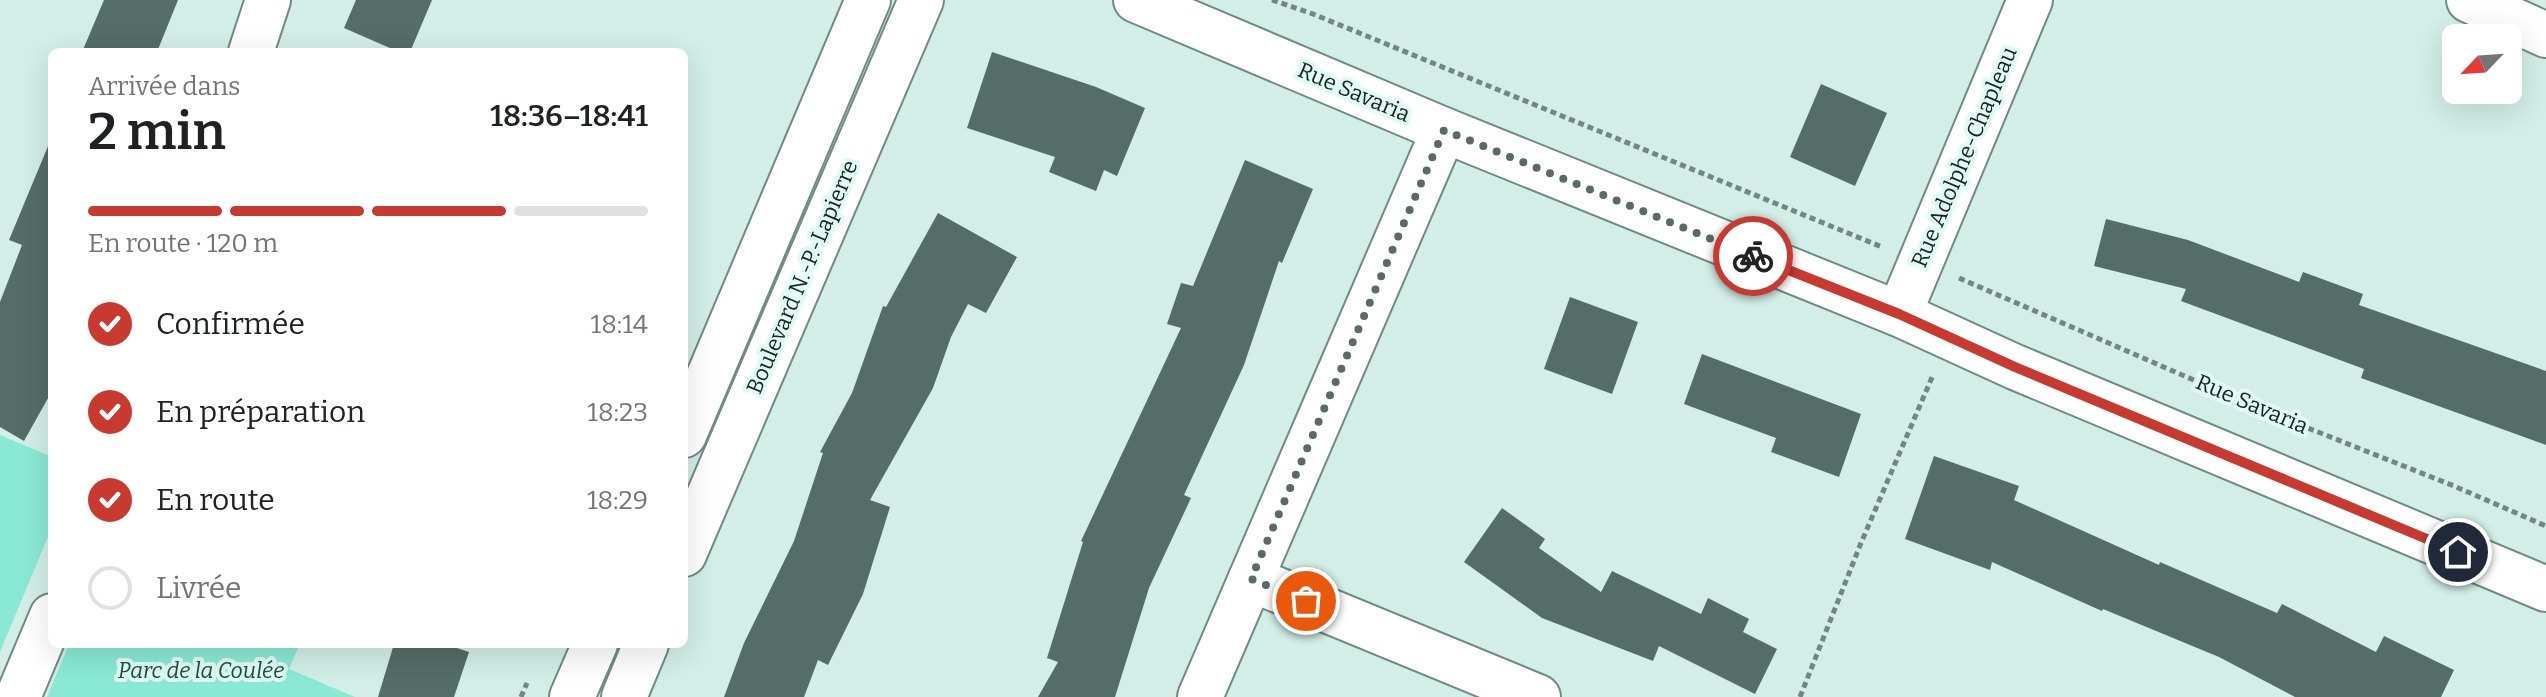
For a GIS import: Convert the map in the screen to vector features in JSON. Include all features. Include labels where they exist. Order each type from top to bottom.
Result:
[{"type":"street","points":[[252,48],[268,0]]},
{"type":"street","points":[[688,426],[868,0]]},
{"type":"street","name":"Boulevard N.-P.-Lapierre","points":[[688,545],[921,0]]},
{"type":"street","name":"Rue Savaria","points":[[1136,0],[1444,130],[1899,314],[2015,367],[2546,589]]},
{"type":"street","name":"Rue Adolphe-Chapleau","points":[[1899,314],[2030,0]]},
{"type":"street","points":[[2469,0],[2546,35]]},
{"type":"street","points":[[1200,697],[1444,130]]},
{"type":"street","points":[[1251,579],[1538,697]]},
{"type":"street","points":[[18,697],[48,626]]},
{"type":"street","points":[[572,697],[593,648]]},
{"type":"street","points":[[624,697],[644,648]]},
{"type":"path","points":[[1272,0],[1323,18],[1877,245]]},
{"type":"path","name":"Rue Savaria","points":[[1959,278],[2265,411],[2546,526]]},
{"type":"path","points":[[1800,697],[1861,543],[1933,376]]},
{"type":"green space","points":[[0,435],[48,455],[48,537],[0,652]]},
{"type":"green space","name":"Parc de la Coulée","points":[[67,648],[298,648],[289,669],[355,697],[47,697]]},
{"type":"building","points":[[104,0],[178,0],[159,48],[84,48]]},
{"type":"building","points":[[356,0],[432,0],[412,48],[390,48],[344,28]]},
{"type":"building","points":[[992,52],[1096,87],[1145,108],[1117,176],[1104,170],[1096,191],[1049,172],[1055,157],[967,128]]},
{"type":"building","points":[[1821,84],[1887,113],[1855,186],[1790,157]]},
{"type":"building","points":[[48,146],[48,398],[24,441],[0,427],[0,302],[22,245],[9,240]]},
{"type":"building","points":[[1245,160],[1313,189],[1282,263],[1279,261],[1244,365],[1184,495],[1191,498],[1149,588],[1115,697],[1038,697],[1058,662],[1047,658],[1081,541],[1181,328],[1167,324],[1181,283],[1193,286]]},
{"type":"building","points":[[938,213],[1017,257],[986,313],[968,304],[951,337],[933,388],[870,500],[890,507],[863,594],[828,665],[818,660],[804,697],[724,697],[744,643],[794,541],[823,453],[820,452],[852,393],[883,306],[886,307]]},
{"type":"building","points":[[2106,219],[2188,240],[2299,282],[2303,272],[2363,294],[2359,305],[2546,371],[2546,445],[2361,378],[2364,369],[2181,301],[2186,289],[2094,266]]},
{"type":"building","points":[[1570,297],[1638,322],[1612,394],[1544,369]]},
{"type":"building","points":[[1702,354],[1861,414],[1839,477],[1771,452],[1776,438],[1684,404]]},
{"type":"building","points":[[1934,456],[2019,486],[2014,500],[2159,565],[2160,562],[2277,613],[2282,604],[2376,652],[2384,636],[2454,670],[2441,697],[2295,697],[2219,657],[2102,611],[1992,562],[1990,570],[1905,539]]},
{"type":"building","points":[[1502,508],[1545,539],[1539,548],[1601,592],[1612,571],[1701,614],[1708,598],[1749,619],[1743,632],[1777,649],[1755,694],[1659,646],[1653,661],[1542,618],[1464,562]]},
{"type":"building","points":[[393,648],[457,648],[469,652],[454,697],[378,697]]},
{"type":"way so far","points":[[1306,601],[1251,579],[1444,130],[1753,256]]},
{"type":"route","points":[[1753,256],[1899,314],[2015,367],[2458,552]]}]
